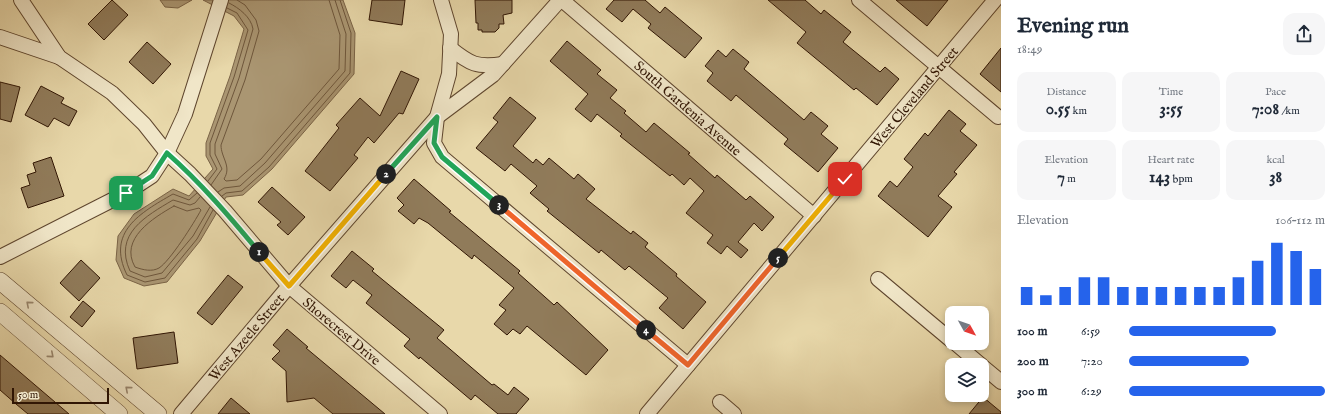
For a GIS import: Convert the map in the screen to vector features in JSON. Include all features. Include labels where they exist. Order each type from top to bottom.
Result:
[{"type":"street","name":"Shorecrest Drive","points":[[21,0],[59,57],[112,93],[144,124],[167,153],[190,174],[225,211],[289,286],[440,414]]},
{"type":"street","points":[[0,257],[126,193],[152,176],[167,153],[185,114],[221,0]]},
{"type":"street","points":[[441,0],[450,34],[449,74],[437,117],[434,143],[442,157],[688,365]]},
{"type":"street","name":"West Azeele Street","points":[[181,414],[289,286],[437,117],[493,75],[561,0]]},
{"type":"street","name":"South Gardenia Avenue","points":[[561,0],[814,216]]},
{"type":"street","points":[[860,0],[938,68],[998,117]]},
{"type":"street","name":"West Cleveland Street","points":[[647,414],[995,0]]},
{"type":"street","points":[[0,37],[59,57]]},
{"type":"street","points":[[450,48],[466,61],[484,66],[503,64]]},
{"type":"street","points":[[878,279],[945,335]]},
{"type":"street","points":[[0,281],[158,414]]},
{"type":"street","points":[[0,312],[119,414]]},
{"type":"street","points":[[962,350],[971,358]]},
{"type":"street","points":[[989,374],[1001,382]]},
{"type":"street","points":[[720,402],[734,414]]},
{"type":"water","points":[[160,0],[192,0],[178,8],[165,7]]},
{"type":"water","points":[[203,0],[343,0],[355,33],[354,74],[272,169],[243,195],[226,197],[200,241],[167,282],[144,286],[124,278],[116,260],[118,236],[134,214],[173,189],[189,196],[213,169],[206,156],[206,143],[230,76],[244,29],[234,16]]},
{"type":"building","points":[[112,0],[128,15],[104,40],[88,24]]},
{"type":"building","points":[[372,0],[405,0],[402,25],[369,20]]},
{"type":"building","points":[[475,0],[512,0],[512,13],[503,15],[504,24],[499,24],[499,28],[495,32],[482,32],[482,30],[478,30],[478,23],[476,23]]},
{"type":"building","points":[[614,0],[645,0],[660,13],[665,7],[702,38],[685,58],[648,28],[651,24],[633,9],[622,22],[606,9]]},
{"type":"building","points":[[768,0],[805,0],[821,14],[824,10],[851,32],[843,42],[880,72],[885,67],[899,79],[877,105],[856,88],[854,90],[797,43],[806,32]]},
{"type":"building","points":[[896,0],[948,0],[927,26]]},
{"type":"building","points":[[567,41],[601,70],[597,74],[617,90],[610,98],[626,111],[624,113],[646,132],[654,123],[690,153],[688,154],[715,178],[717,175],[746,200],[750,196],[774,217],[762,231],[754,223],[738,242],[748,250],[741,258],[727,246],[721,254],[707,243],[713,235],[686,213],[704,191],[690,178],[684,185],[672,174],[670,176],[620,136],[622,134],[597,114],[591,122],[575,109],[588,94],[550,61]]},
{"type":"building","points":[[147,42],[171,64],[153,84],[129,62]]},
{"type":"building","points":[[1001,48],[1001,92],[980,74]]},
{"type":"building","points":[[733,49],[749,62],[744,69],[804,120],[811,112],[828,126],[821,134],[838,148],[818,172],[784,144],[788,139],[736,95],[731,101],[707,81],[713,73],[705,66],[718,50],[726,57]]},
{"type":"building","points":[[401,71],[419,79],[403,114],[399,113],[374,143],[368,137],[354,155],[358,158],[330,191],[305,171],[339,128],[336,125],[360,98],[380,116]]},
{"type":"building","points":[[0,82],[20,87],[11,122],[0,119]]},
{"type":"building","points":[[41,86],[64,98],[61,103],[77,111],[69,126],[54,118],[48,127],[25,115]]},
{"type":"building","points":[[510,97],[536,118],[513,146],[533,163],[536,159],[543,165],[549,158],[574,179],[578,174],[595,189],[586,199],[631,234],[633,231],[648,243],[645,247],[677,274],[676,276],[706,302],[683,329],[659,308],[668,298],[629,266],[625,270],[601,250],[599,253],[547,211],[549,209],[530,193],[537,186],[511,164],[505,171],[476,148],[498,122],[493,118]]},
{"type":"building","points":[[949,110],[966,124],[960,131],[977,145],[954,172],[957,174],[938,196],[952,207],[928,237],[878,196],[890,181],[897,187],[913,167],[904,159],[925,133],[928,136]]},
{"type":"building","points":[[51,157],[64,196],[28,208],[21,188],[30,185],[27,175],[36,172],[33,163]]},
{"type":"building","points":[[414,179],[451,211],[449,212],[520,271],[518,273],[554,305],[557,302],[608,350],[586,375],[527,326],[520,334],[513,329],[507,335],[494,324],[506,310],[499,305],[514,288],[474,255],[472,259],[428,223],[419,218],[414,224],[398,211],[404,205],[397,198]]},
{"type":"building","points":[[272,187],[305,217],[288,235],[277,225],[281,222],[258,202]]},
{"type":"building","points":[[352,251],[374,269],[372,271],[444,330],[437,338],[492,385],[494,384],[508,395],[514,387],[529,399],[516,414],[498,414],[475,395],[471,400],[420,357],[419,359],[404,346],[410,339],[366,303],[372,295],[353,280],[346,288],[331,276]]},
{"type":"building","points":[[81,260],[100,278],[79,301],[60,283]]},
{"type":"building","points":[[228,275],[243,287],[212,325],[197,313]]},
{"type":"building","points":[[83,301],[95,311],[82,327],[70,317]]},
{"type":"building","points":[[287,329],[308,347],[306,348],[385,414],[333,414],[314,398],[287,402],[286,371],[272,359],[280,351],[273,345]]},
{"type":"building","points":[[174,332],[178,363],[137,369],[133,338]]},
{"type":"building","points":[[0,355],[69,414],[28,414],[16,404],[0,390]]},
{"type":"building","points":[[231,398],[250,414],[218,414]]},
{"type":"building","points":[[979,402],[989,402],[1001,412],[1001,414],[969,414]]},
{"type":"route","points":[[126,193],[152,176],[167,153],[190,174],[225,211],[264,259],[289,286],[437,117],[434,143],[442,157],[688,365],[845,179]]}]
